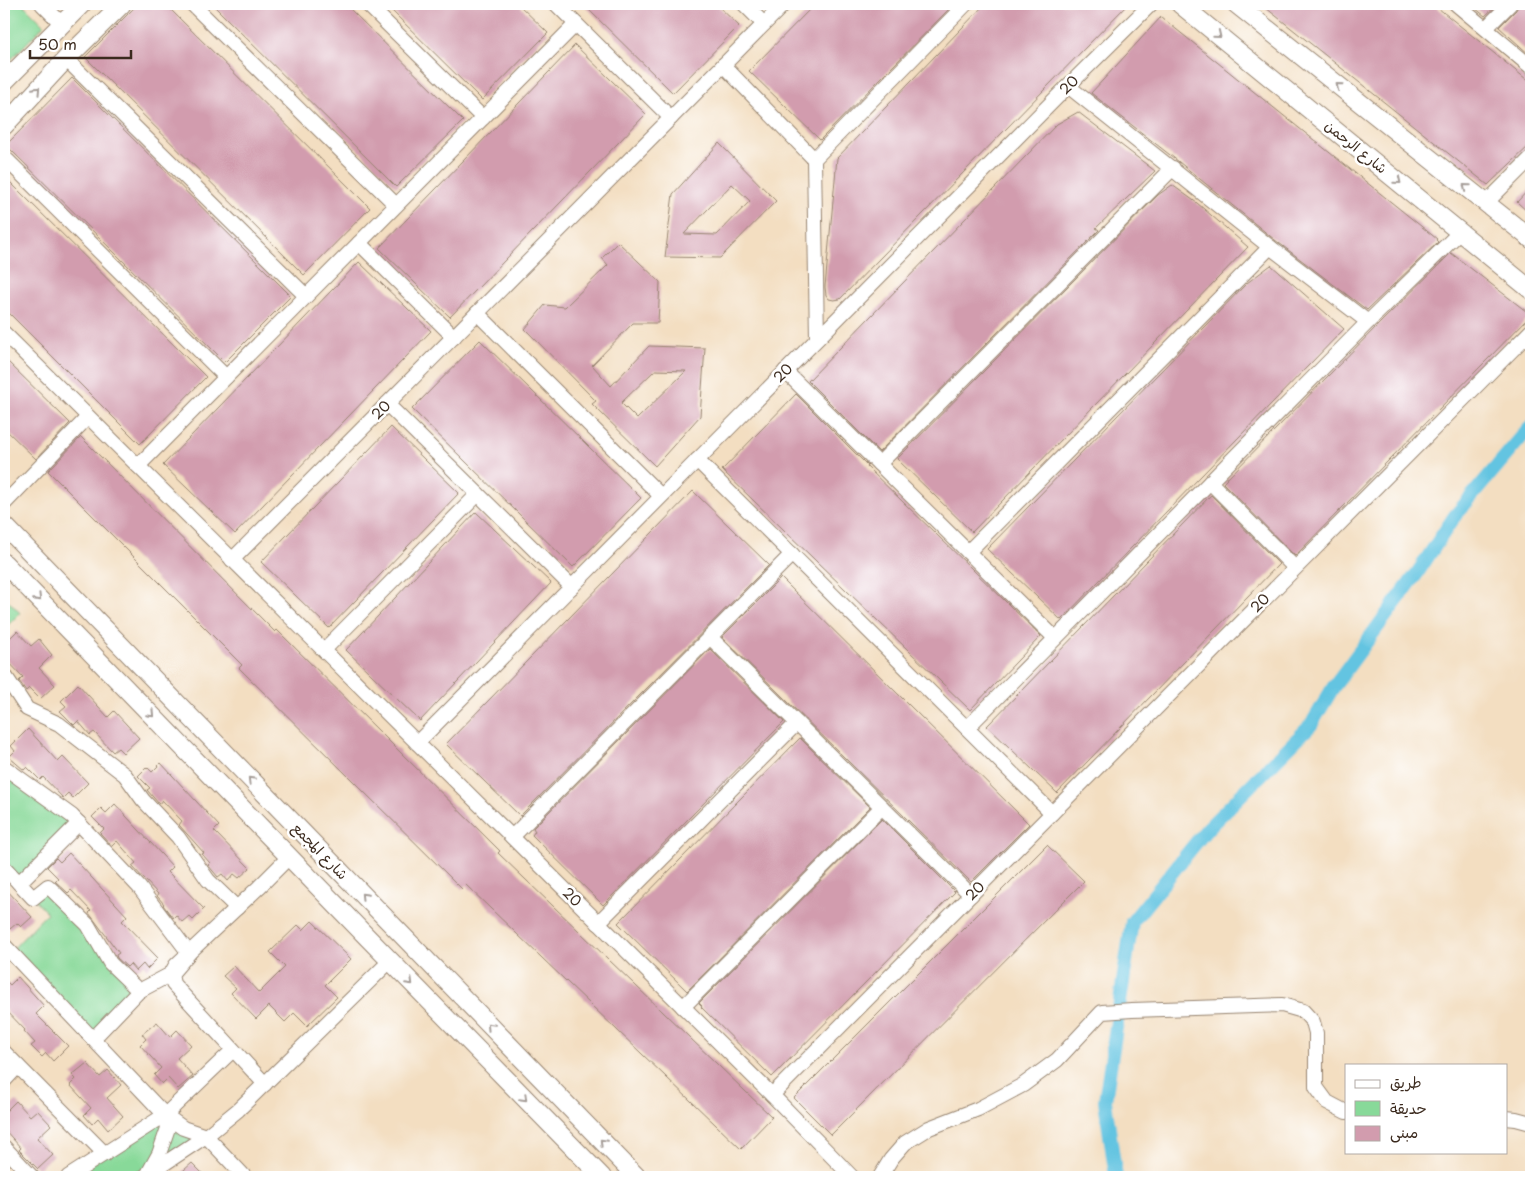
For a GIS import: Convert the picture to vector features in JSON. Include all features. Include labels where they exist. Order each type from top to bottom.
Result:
[{"type":"street","points":[[42,4],[62,24]]},
{"type":"street","points":[[4,82],[82,4]]},
{"type":"street","points":[[4,126],[66,58],[122,4]]},
{"type":"street","points":[[192,4],[396,206]]},
{"type":"street","points":[[367,4],[482,118]]},
{"type":"street","points":[[556,4],[671,118]]},
{"type":"street","points":[[744,4],[764,24]]},
{"type":"street","name":"20","points":[[232,560],[784,4]]},
{"type":"street","points":[[814,159],[966,4]]},
{"type":"street","name":"20","points":[[417,743],[1151,4]]},
{"type":"street","name":"شارع الرحمن","points":[[1180,4],[1531,290]]},
{"type":"street","points":[[1236,4],[1531,239]]},
{"type":"street","points":[[1456,4],[1531,67]]},
{"type":"street","points":[[1486,28],[1510,4]]},
{"type":"street","points":[[138,466],[576,24]]},
{"type":"street","points":[[66,58],[306,296]]},
{"type":"street","points":[[723,65],[814,159],[817,339]]},
{"type":"street","points":[[1068,86],[1270,247],[1368,322]]},
{"type":"street","points":[[4,157],[226,377]]},
{"type":"street","points":[[1486,203],[1531,158]]},
{"type":"street","points":[[879,464],[1173,168]]},
{"type":"street","points":[[967,728],[1368,322],[1460,232]]},
{"type":"street","points":[[359,243],[454,337]]},
{"type":"street","points":[[968,552],[1270,247]]},
{"type":"street","points":[[477,313],[661,496]]},
{"type":"street","name":"20","points":[[4,333],[772,1095],[1531,331]]},
{"type":"street","points":[[785,371],[1055,638]]},
{"type":"street","points":[[387,404],[572,586]]},
{"type":"street","points":[[4,504],[88,417]]},
{"type":"street","points":[[697,460],[1052,813]]},
{"type":"street","points":[[1210,482],[1295,568]]},
{"type":"street","points":[[324,650],[478,494]]},
{"type":"street","name":"شارع المجمع","points":[[4,526],[637,1177]]},
{"type":"street","points":[[4,561],[21,544]]},
{"type":"street","points":[[512,837],[792,554]]},
{"type":"street","name":"شارع المجمع","points":[[4,561],[289,857],[602,1177]]},
{"type":"street","points":[[710,637],[971,895]]},
{"type":"street","points":[[4,674],[27,709],[59,724],[125,775],[143,800],[178,836],[208,880],[237,908]]},
{"type":"street","points":[[598,923],[797,723]]},
{"type":"street","points":[[4,767],[79,823],[139,887],[189,953]]},
{"type":"street","points":[[683,1007],[882,807]]},
{"type":"street","points":[[19,883],[79,823]]},
{"type":"street","points":[[93,1039],[139,991],[171,974],[176,965],[289,857]]},
{"type":"street","points":[[4,867],[33,898],[48,886],[88,925],[110,963],[139,991]]},
{"type":"street","points":[[368,938],[386,919]]},
{"type":"street","points":[[6,952],[93,1039],[165,1115],[183,1128],[206,1136],[245,1177]]},
{"type":"street","points":[[147,1176],[206,1136],[238,1110],[390,961]]},
{"type":"street","points":[[171,974],[173,984],[265,1084]]},
{"type":"street","points":[[880,1177],[891,1159],[905,1143],[929,1128],[978,1110],[1023,1085],[1057,1060],[1102,1012],[1282,1006],[1303,1011],[1313,1022],[1316,1033],[1316,1087],[1328,1102],[1345,1111]]},
{"type":"street","points":[[68,1177],[165,1115],[234,1050]]},
{"type":"street","points":[[4,1052],[104,1154]]},
{"type":"street","points":[[4,1081],[18,1066]]},
{"type":"street","points":[[772,1095],[852,1177]]},
{"type":"street","points":[[147,1176],[160,1154],[168,1128],[165,1115]]},
{"type":"street","points":[[1508,1118],[1516,1118],[1531,1123]]},
{"type":"street","points":[[4,1148],[32,1177]]},
{"type":"green space","points":[[4,4],[23,4],[44,25],[4,67]]},
{"type":"green space","points":[[4,596],[20,613],[4,629]]},
{"type":"green space","points":[[4,767],[79,823],[19,883],[4,867]]},
{"type":"green space","points":[[48,886],[139,991],[93,1039],[10,952],[47,913],[33,898]]},
{"type":"green space","points":[[165,1115],[206,1136],[144,1177],[68,1177]]},
{"type":"building","points":[[138,4],[165,4],[370,208],[304,275],[85,57]]},
{"type":"building","points":[[212,4],[345,4],[463,121],[396,187]]},
{"type":"building","points":[[385,4],[518,4],[548,33],[482,100]]},
{"type":"building","points":[[583,4],[716,4],[739,26],[673,93]]},
{"type":"building","points":[[815,4],[954,4],[820,140],[749,71]]},
{"type":"building","points":[[985,4],[1128,4],[840,299],[829,299],[826,295],[825,287],[837,158]]},
{"type":"building","points":[[1261,4],[1433,4],[1531,83],[1531,144],[1488,185]]},
{"type":"building","points":[[1470,4],[1498,4],[1485,16]]},
{"type":"building","points":[[1519,4],[1531,4],[1531,56],[1499,27],[1516,10]]},
{"type":"building","points":[[1161,17],[1437,239],[1438,242],[1367,310],[1275,240],[1091,93]]},
{"type":"building","points":[[575,45],[646,114],[450,317],[379,248]]},
{"type":"building","points":[[72,78],[291,296],[225,362],[6,145]]},
{"type":"building","points":[[1078,112],[1155,171],[1096,228],[1099,230],[879,452],[808,381],[1057,124]]},
{"type":"building","points":[[719,143],[776,201],[720,258],[665,257],[673,194]],"holes":[[[732,184],[750,201],[717,235],[684,234]]]},
{"type":"building","points":[[4,176],[206,377],[140,444],[4,308]]},
{"type":"building","points":[[1172,185],[1197,203],[1248,247],[972,532],[897,459],[1158,195]]},
{"type":"building","points":[[1531,187],[1531,215],[1517,202]]},
{"type":"building","points":[[618,242],[660,282],[658,323],[633,323],[592,365],[611,386],[649,346],[705,348],[700,416],[655,466],[592,404],[596,401],[525,329],[545,305],[565,307],[608,265],[602,258]],"holes":[[[655,370],[686,371],[637,419],[621,403]]]},
{"type":"building","points":[[1451,253],[1531,315],[1295,556],[1223,483]]},
{"type":"building","points":[[359,262],[431,331],[235,534],[163,465]]},
{"type":"building","points":[[1271,265],[1344,329],[1061,620],[987,549],[1247,283]]},
{"type":"building","points":[[480,340],[641,498],[573,567],[412,409]]},
{"type":"building","points":[[4,358],[70,423],[36,459],[4,428]]},
{"type":"building","points":[[796,394],[867,467],[1041,636],[970,710],[722,470]]},
{"type":"building","points":[[391,427],[459,493],[329,628],[261,562]]},
{"type":"building","points":[[81,437],[275,632],[277,630],[500,851],[498,853],[772,1117],[741,1149],[466,885],[462,889],[239,668],[242,665],[48,471]]},
{"type":"building","points":[[693,491],[769,565],[520,816],[446,744]]},
{"type":"building","points":[[1211,495],[1279,564],[1057,793],[987,726]]},
{"type":"building","points":[[476,512],[551,583],[420,721],[346,650]]},
{"type":"building","points":[[781,578],[1029,824],[971,882],[722,637]]},
{"type":"building","points":[[17,631],[31,646],[39,639],[52,655],[39,668],[55,685],[40,699],[29,688],[26,691],[19,681],[23,677],[4,657],[4,644]]},
{"type":"building","points":[[710,649],[784,722],[603,905],[532,835],[535,831],[533,828]]},
{"type":"building","points":[[78,684],[108,717],[114,711],[139,738],[123,753],[118,748],[113,752],[94,732],[90,735],[78,721],[74,725],[60,711],[66,706],[61,701]]},
{"type":"building","points":[[28,729],[58,762],[63,757],[88,783],[73,798],[68,793],[63,798],[43,777],[40,780],[27,767],[24,770],[9,757],[15,751],[11,746]]},
{"type":"building","points":[[800,738],[870,807],[687,991],[618,923]]},
{"type":"building","points":[[161,763],[219,826],[214,831],[250,868],[239,878],[234,874],[228,881],[222,874],[218,877],[208,865],[210,863],[202,854],[204,853],[179,825],[182,821],[162,800],[159,804],[147,790],[150,788],[138,776],[147,767],[152,772]]},
{"type":"building","points":[[115,804],[173,867],[168,872],[204,909],[193,920],[189,916],[182,922],[176,915],[173,918],[157,896],[158,894],[132,866],[136,863],[117,841],[112,846],[100,833],[104,829],[92,817],[101,808],[106,813]]},
{"type":"building","points":[[882,819],[955,892],[772,1077],[699,1003]]},
{"type":"building","points":[[1047,845],[1084,881],[831,1135],[794,1098]]},
{"type":"building","points":[[69,853],[127,916],[122,921],[158,958],[147,969],[143,964],[136,971],[130,964],[127,967],[117,958],[116,955],[119,953],[89,913],[91,911],[71,890],[68,893],[55,881],[58,878],[47,867],[56,858],[60,862]]},
{"type":"building","points":[[4,887],[32,917],[21,927],[17,923],[10,929],[4,923]]},
{"type":"building","points":[[312,921],[351,959],[325,985],[337,997],[307,1026],[294,1013],[285,1022],[269,1006],[256,1019],[231,993],[236,988],[223,976],[234,966],[259,993],[285,967],[270,952],[298,925],[303,930]]},
{"type":"building","points":[[18,977],[44,1006],[36,1014],[68,1046],[53,1061],[46,1053],[42,1057],[31,1046],[35,1043],[4,1008],[4,979],[10,985]]},
{"type":"building","points":[[157,1022],[170,1037],[177,1030],[191,1045],[177,1058],[193,1076],[178,1089],[168,1078],[162,1084],[154,1075],[161,1068],[140,1045],[146,1039],[142,1034]]},
{"type":"building","points":[[87,1063],[100,1077],[108,1070],[121,1085],[107,1098],[123,1116],[108,1130],[98,1118],[92,1124],[84,1115],[91,1108],[70,1085],[76,1079],[72,1075]]},
{"type":"building","points":[[16,1101],[30,1116],[37,1110],[51,1125],[37,1138],[53,1155],[38,1169],[19,1150],[21,1148],[4,1129],[4,1113]]},
{"type":"building","points":[[192,1163],[206,1177],[176,1177]]},
{"type":"waterway","points":[[1116,1177],[1105,1101],[1132,922],[1207,829],[1311,725],[1334,686],[1418,572],[1454,517],[1531,426]]}]
